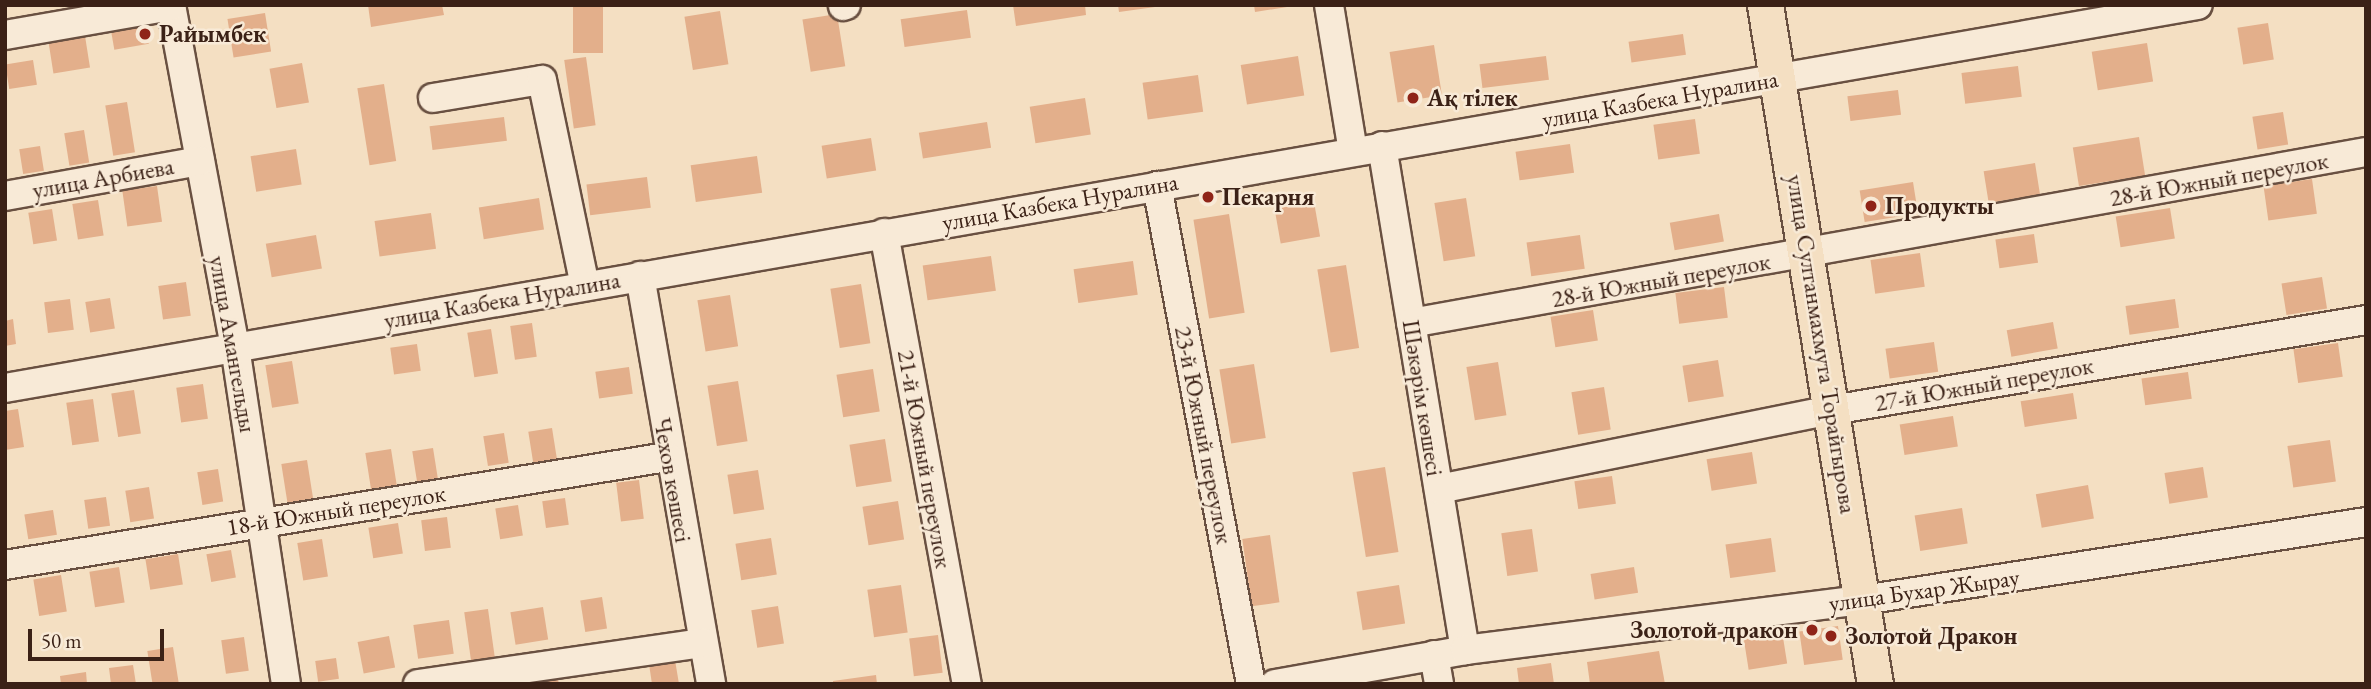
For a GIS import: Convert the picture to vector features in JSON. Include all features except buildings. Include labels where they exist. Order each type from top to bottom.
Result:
[{"type":"main road","name":"улица Султанмахмута Торайгырова","points":[[1765,5],[1808,255],[1875,684]]},
{"type":"street","points":[[1329,5],[1353,151]]},
{"type":"street","name":"улица Казбека Нуралина","points":[[5,388],[2199,5]]},
{"type":"street","points":[[5,35],[171,6]]},
{"type":"street","name":"улица Амангельды","points":[[171,6],[235,347],[286,684]]},
{"type":"street","points":[[433,98],[542,80],[584,286]]},
{"type":"street","name":"Шәкәрім көшесі","points":[[1382,146],[1465,650]]},
{"type":"street","name":"28-й Южный переулок","points":[[1411,323],[1808,255],[2366,152]]},
{"type":"street","name":"улица Арбиева","points":[[5,196],[200,161]]},
{"type":"street","name":"23-й Южный переулок","points":[[1157,186],[1251,684]]},
{"type":"street","name":"21-й Южный переулок","points":[[884,233],[967,684]]},
{"type":"street","name":"Чехов көшесі","points":[[640,276],[667,457],[711,684]]},
{"type":"street","name":"27-й Южный переулок","points":[[1439,489],[1832,410],[2366,320]]},
{"type":"street","name":"18-й Южный переулок","points":[[5,565],[667,457]]},
{"type":"street","name":"улица Бухар Жырау","points":[[1275,684],[1465,650],[1863,600],[2366,522]]},
{"type":"street","points":[[418,684],[703,643]]},
{"type":"street","points":[[1434,655],[1439,684]]},
{"type":"place","name":"Райымбек","points":[[145,34]]},
{"type":"place","name":"Ақ тілек","points":[[1413,98]]},
{"type":"place","name":"Пекарня","points":[[1208,197]]},
{"type":"place","name":"Продукты","points":[[1871,206]]},
{"type":"place","name":"Золотой дракон","points":[[1812,630]]},
{"type":"place","name":"Золотой Дракон","points":[[1831,636]]}]
